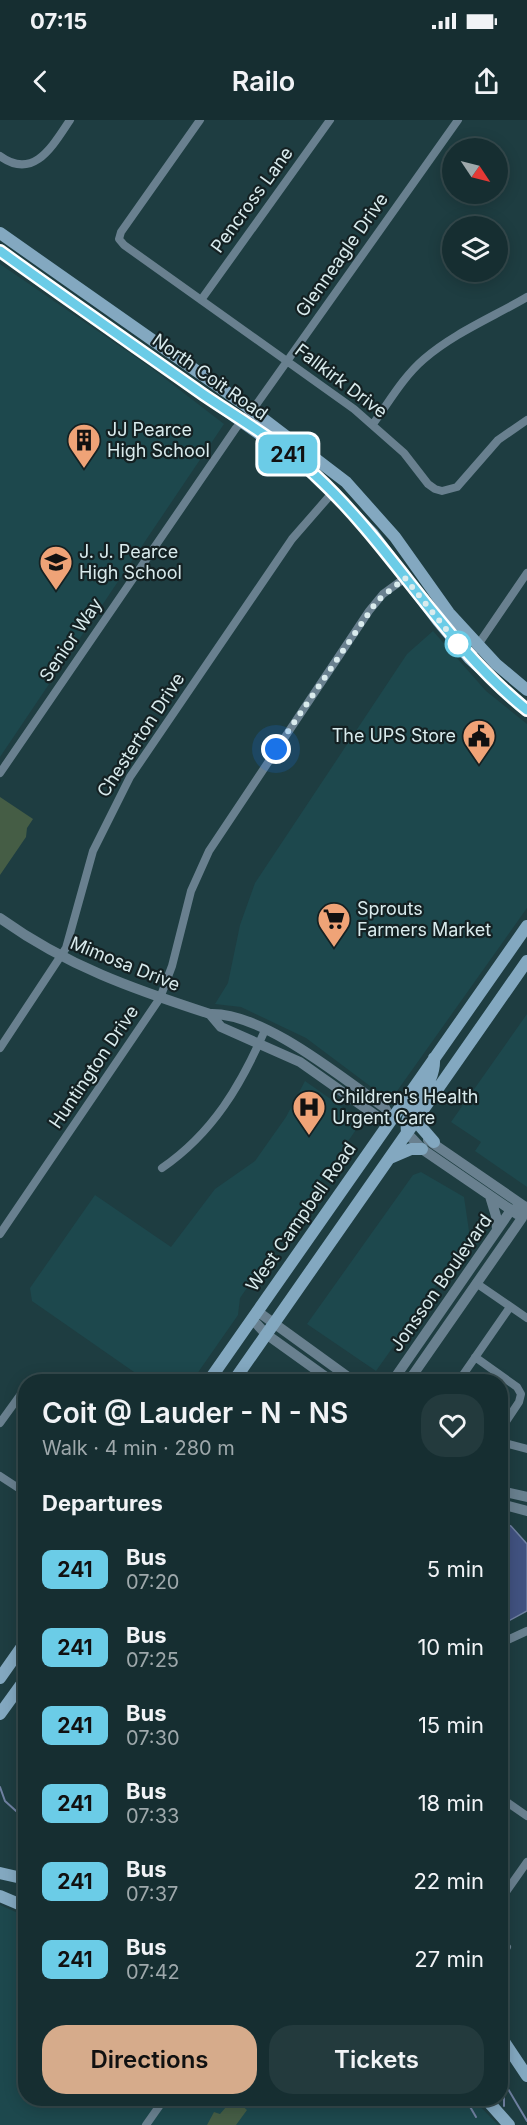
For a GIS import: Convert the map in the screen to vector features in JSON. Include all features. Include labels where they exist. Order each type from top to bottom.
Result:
[{"type":"main road","name":"North Coit Road","points":[[0,233],[252,410],[346,482],[389,530],[449,612],[496,664],[527,690]]},
{"type":"main road","name":"North Coit Road","points":[[0,251],[313,472],[373,534],[405,578],[470,658],[527,710]]},
{"type":"main road","points":[[505,692],[527,701]]},
{"type":"main road","name":"West Campbell Road","points":[[214,1374],[527,926]]},
{"type":"main road","points":[[389,1159],[387,1129],[406,1127],[419,1115],[527,959],[511,948]]},
{"type":"main road","points":[[239,1374],[389,1159],[432,1078],[434,1058]]},
{"type":"main road","points":[[419,1115],[422,1127],[434,1142]]},
{"type":"main road","points":[[389,1159],[411,1149],[422,1149]]},
{"type":"main road","points":[[328,1210],[334,1237]]},
{"type":"main road","points":[[313,1231],[321,1256]]},
{"type":"main road","points":[[0,1678],[18,1652]]},
{"type":"main road","points":[[0,1714],[18,1689]]},
{"type":"main road","points":[[0,1873],[18,1878]]},
{"type":"main road","points":[[0,1896],[18,1904]]},
{"type":"main road","points":[[508,2048],[527,2076]]},
{"type":"main road","points":[[491,2106],[508,2125]]},
{"type":"street","points":[[0,156],[16,165],[38,160],[50,149],[70,120]]},
{"type":"street","name":"Fallkirk Drive","points":[[200,120],[121,232],[119,239],[373,424],[411,461],[428,484],[442,491],[457,487],[498,440],[527,420]]},
{"type":"street","name":"Pencross Lane","points":[[201,300],[330,120]]},
{"type":"street","name":"Glenneagle Drive","points":[[252,410],[458,120]]},
{"type":"street","points":[[373,424],[406,377],[423,360],[440,347],[527,297]]},
{"type":"street","name":"Senior Way","points":[[0,773],[242,421],[252,410]]},
{"type":"street","name":"Chesterton Drive","points":[[0,1048],[61,958],[74,928],[93,851],[130,777],[292,539],[333,492]]},
{"type":"street","points":[[470,658],[527,573]]},
{"type":"street","name":"Huntington Drive","points":[[0,1234],[160,998],[172,966],[191,891],[209,851],[369,611],[383,594],[405,578]]},
{"type":"street","name":"Mimosa Drive","points":[[0,918],[61,958],[160,998],[210,1014],[226,1014],[265,1030],[319,1062],[385,1108],[387,1129]]},
{"type":"street","name":"Mimosa Drive","points":[[210,1014],[220,1027],[260,1042],[300,1062],[378,1117],[387,1129]]},
{"type":"street","points":[[162,1168],[180,1156],[217,1119],[244,1077],[265,1030]]},
{"type":"street","points":[[318,1075],[319,1062]]},
{"type":"street","points":[[406,1127],[434,1142],[474,1170],[525,1213]]},
{"type":"street","points":[[406,1127],[422,1149],[512,1210]]},
{"type":"street","points":[[464,1178],[474,1170]]},
{"type":"street","points":[[490,1195],[497,1230]]},
{"type":"street","name":"Jonsson Boulevard","points":[[398,1374],[512,1210],[525,1213],[413,1374]]},
{"type":"street","points":[[476,1283],[527,1318]]},
{"type":"street","points":[[463,1374],[510,1307]]},
{"type":"street","points":[[443,1308],[453,1315]]},
{"type":"street","points":[[255,1315],[323,1374]]},
{"type":"street","points":[[270,1329],[342,1374]]},
{"type":"street","points":[[475,1357],[498,1374]]},
{"type":"street","points":[[508,1381],[521,1394],[519,1402],[508,1418]]},
{"type":"street","points":[[0,1423],[18,1398]]},
{"type":"street","points":[[508,1444],[527,1449]]},
{"type":"street","points":[[0,1476],[18,1488]]},
{"type":"street","points":[[508,1493],[527,1497]]},
{"type":"street","points":[[508,1506],[527,1510]]},
{"type":"street","points":[[508,1640],[527,1631]]},
{"type":"street","points":[[508,1803],[527,1816]]},
{"type":"street","points":[[508,1889],[527,1862]]},
{"type":"street","points":[[146,2125],[159,2106]]},
{"type":"shaded area","name":"J. J. Pearce High School","points":[[0,264],[150,367],[224,424],[0,757]]},
{"type":"shaded area","points":[[433,631],[486,691],[527,724],[527,908],[390,1101],[306,1038],[241,1007],[215,1004],[228,983],[240,925],[255,883],[407,654]]},
{"type":"shaded area","points":[[527,1014],[527,1187],[475,1151],[481,1142],[451,1122]]},
{"type":"shaded area","points":[[305,1081],[362,1121],[240,1298],[238,1315],[197,1374],[137,1374],[32,1301],[30,1288],[95,1195],[171,1247],[215,1189],[255,1161],[286,1117]]},
{"type":"shaded area","points":[[421,1172],[464,1197],[470,1238],[376,1371],[307,1324],[413,1175]]},
{"type":"shaded area","points":[[0,1905],[18,1913],[18,2106],[480,2106],[498,2125],[0,2125]]},
{"type":"green space","points":[[0,797],[33,819],[27,828],[26,837],[0,875]]},
{"type":"green space","points":[[242,2106],[247,2110],[236,2125],[207,2125],[214,2112],[220,2114],[226,2107]]},
{"type":"water","points":[[508,1524],[527,1544],[527,1611],[508,1621]]},
{"type":"waterway","points":[[0,1787],[5,1801],[18,1813]]},
{"type":"waterway","points":[[508,2089],[527,2121]]},
{"type":"waterway","points":[[470,2106],[476,2117]]},
{"type":"bus line","name":"241","points":[[0,251],[313,472],[373,534],[438,621],[470,658],[490,679],[527,710]]},
{"type":"place","name":"JJ Pearce High School","points":[[84,469]]},
{"type":"place","name":"J. J. Pearce High School","points":[[56,591]]},
{"type":"place","name":"The UPS Store","points":[[479,765]]},
{"type":"place","name":"Sprouts Farmers Market","points":[[334,948]]},
{"type":"place","name":"Children's Health Urgent Care","points":[[309,1136]]},
{"type":"route","points":[[276,749],[369,611],[383,594],[405,578],[458,644]]}]
